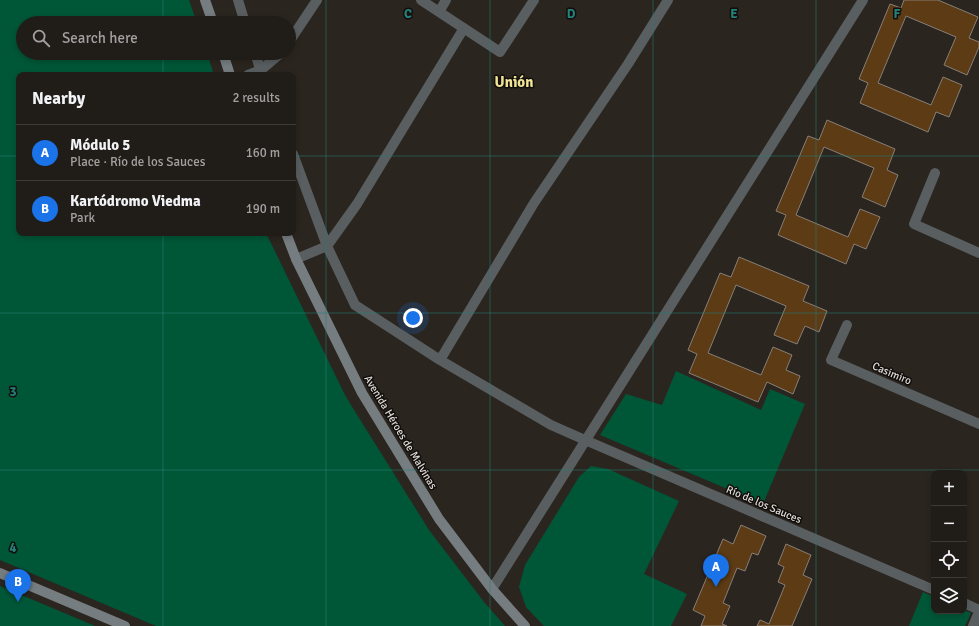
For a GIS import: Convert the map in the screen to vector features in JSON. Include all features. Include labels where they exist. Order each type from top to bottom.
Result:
[{"type":"main road","points":[[205,0],[211,16]]},
{"type":"main road","points":[[225,60],[229,72]]},
{"type":"main road","name":"Avenida Héroes de Malvinas","points":[[287,236],[296,259],[362,393],[439,519],[492,589],[525,626]]},
{"type":"main road","points":[[0,573],[125,626]]},
{"type":"street","points":[[238,0],[243,16]]},
{"type":"street","points":[[296,32],[318,0]]},
{"type":"street","points":[[421,0],[500,52],[534,0]]},
{"type":"street","points":[[439,12],[446,0]]},
{"type":"street","points":[[440,360],[534,204],[628,64],[668,0]]},
{"type":"street","points":[[492,589],[863,0]]},
{"type":"street","points":[[296,259],[327,246],[357,204],[464,28]]},
{"type":"street","points":[[257,60],[262,72]]},
{"type":"street","points":[[263,72],[274,60]]},
{"type":"street","name":"Río de los Sauces","points":[[296,162],[327,246],[355,304],[440,360],[551,425],[931,589]]},
{"type":"street","points":[[935,174],[914,224],[979,253]]},
{"type":"street","name":"Casimiro","points":[[847,326],[831,360],[979,424]]},
{"type":"street","points":[[967,605],[979,611],[973,626]]},
{"type":"green space","points":[[0,0],[189,0],[195,16],[16,16],[16,60],[209,60],[213,72],[16,72],[16,236],[267,236],[346,397],[429,530],[484,602],[505,626],[156,626],[0,560]]},
{"type":"green space","points":[[676,371],[761,410],[770,389],[805,404],[763,504],[600,435],[626,394],[662,405]]},
{"type":"green space","points":[[591,466],[608,469],[679,501],[644,574],[687,594],[671,626],[544,626],[526,607],[519,587],[525,565],[579,477]]},
{"type":"green space","points":[[0,586],[95,626],[0,626]]},
{"type":"green space","points":[[923,592],[931,596],[931,614],[967,614],[967,611],[971,613],[965,626],[909,626]]},
{"type":"building","points":[[904,0],[938,0],[978,17],[969,38],[979,42],[979,47],[967,75],[944,65],[956,37],[906,16],[878,83],[931,105],[943,77],[962,85],[949,117],[936,112],[928,132],[860,103],[868,83],[859,79],[890,4],[901,8]]},
{"type":"building","points":[[827,120],[895,149],[887,170],[898,175],[885,207],[862,197],[874,168],[824,147],[796,215],[848,237],[860,209],[880,217],[866,249],[854,244],[846,264],[778,235],[786,215],[776,211],[808,136],[819,140]]},
{"type":"building","points":[[739,257],[809,286],[803,301],[827,311],[819,332],[805,326],[797,344],[774,335],[786,306],[736,285],[708,353],[761,375],[773,347],[792,355],[786,370],[800,376],[793,394],[767,382],[758,402],[689,373],[697,354],[688,350],[720,273],[731,277]]},
{"type":"building","points":[[741,525],[766,536],[758,555],[752,553],[745,571],[737,568],[723,603],[730,606],[722,624],[727,626],[701,626],[705,616],[693,610],[723,539],[733,544]]},
{"type":"building","points":[[786,544],[811,555],[803,575],[812,579],[792,626],[757,626],[760,620],[769,624],[785,585],[778,582],[784,567],[778,564]]},
{"type":"place","name":"Módulo 5","points":[[716,587]]},
{"type":"place","name":"Kartódromo Viedma","points":[[18,602]]},
{"type":"district","name":"Unión","points":[[514,82]]}]
